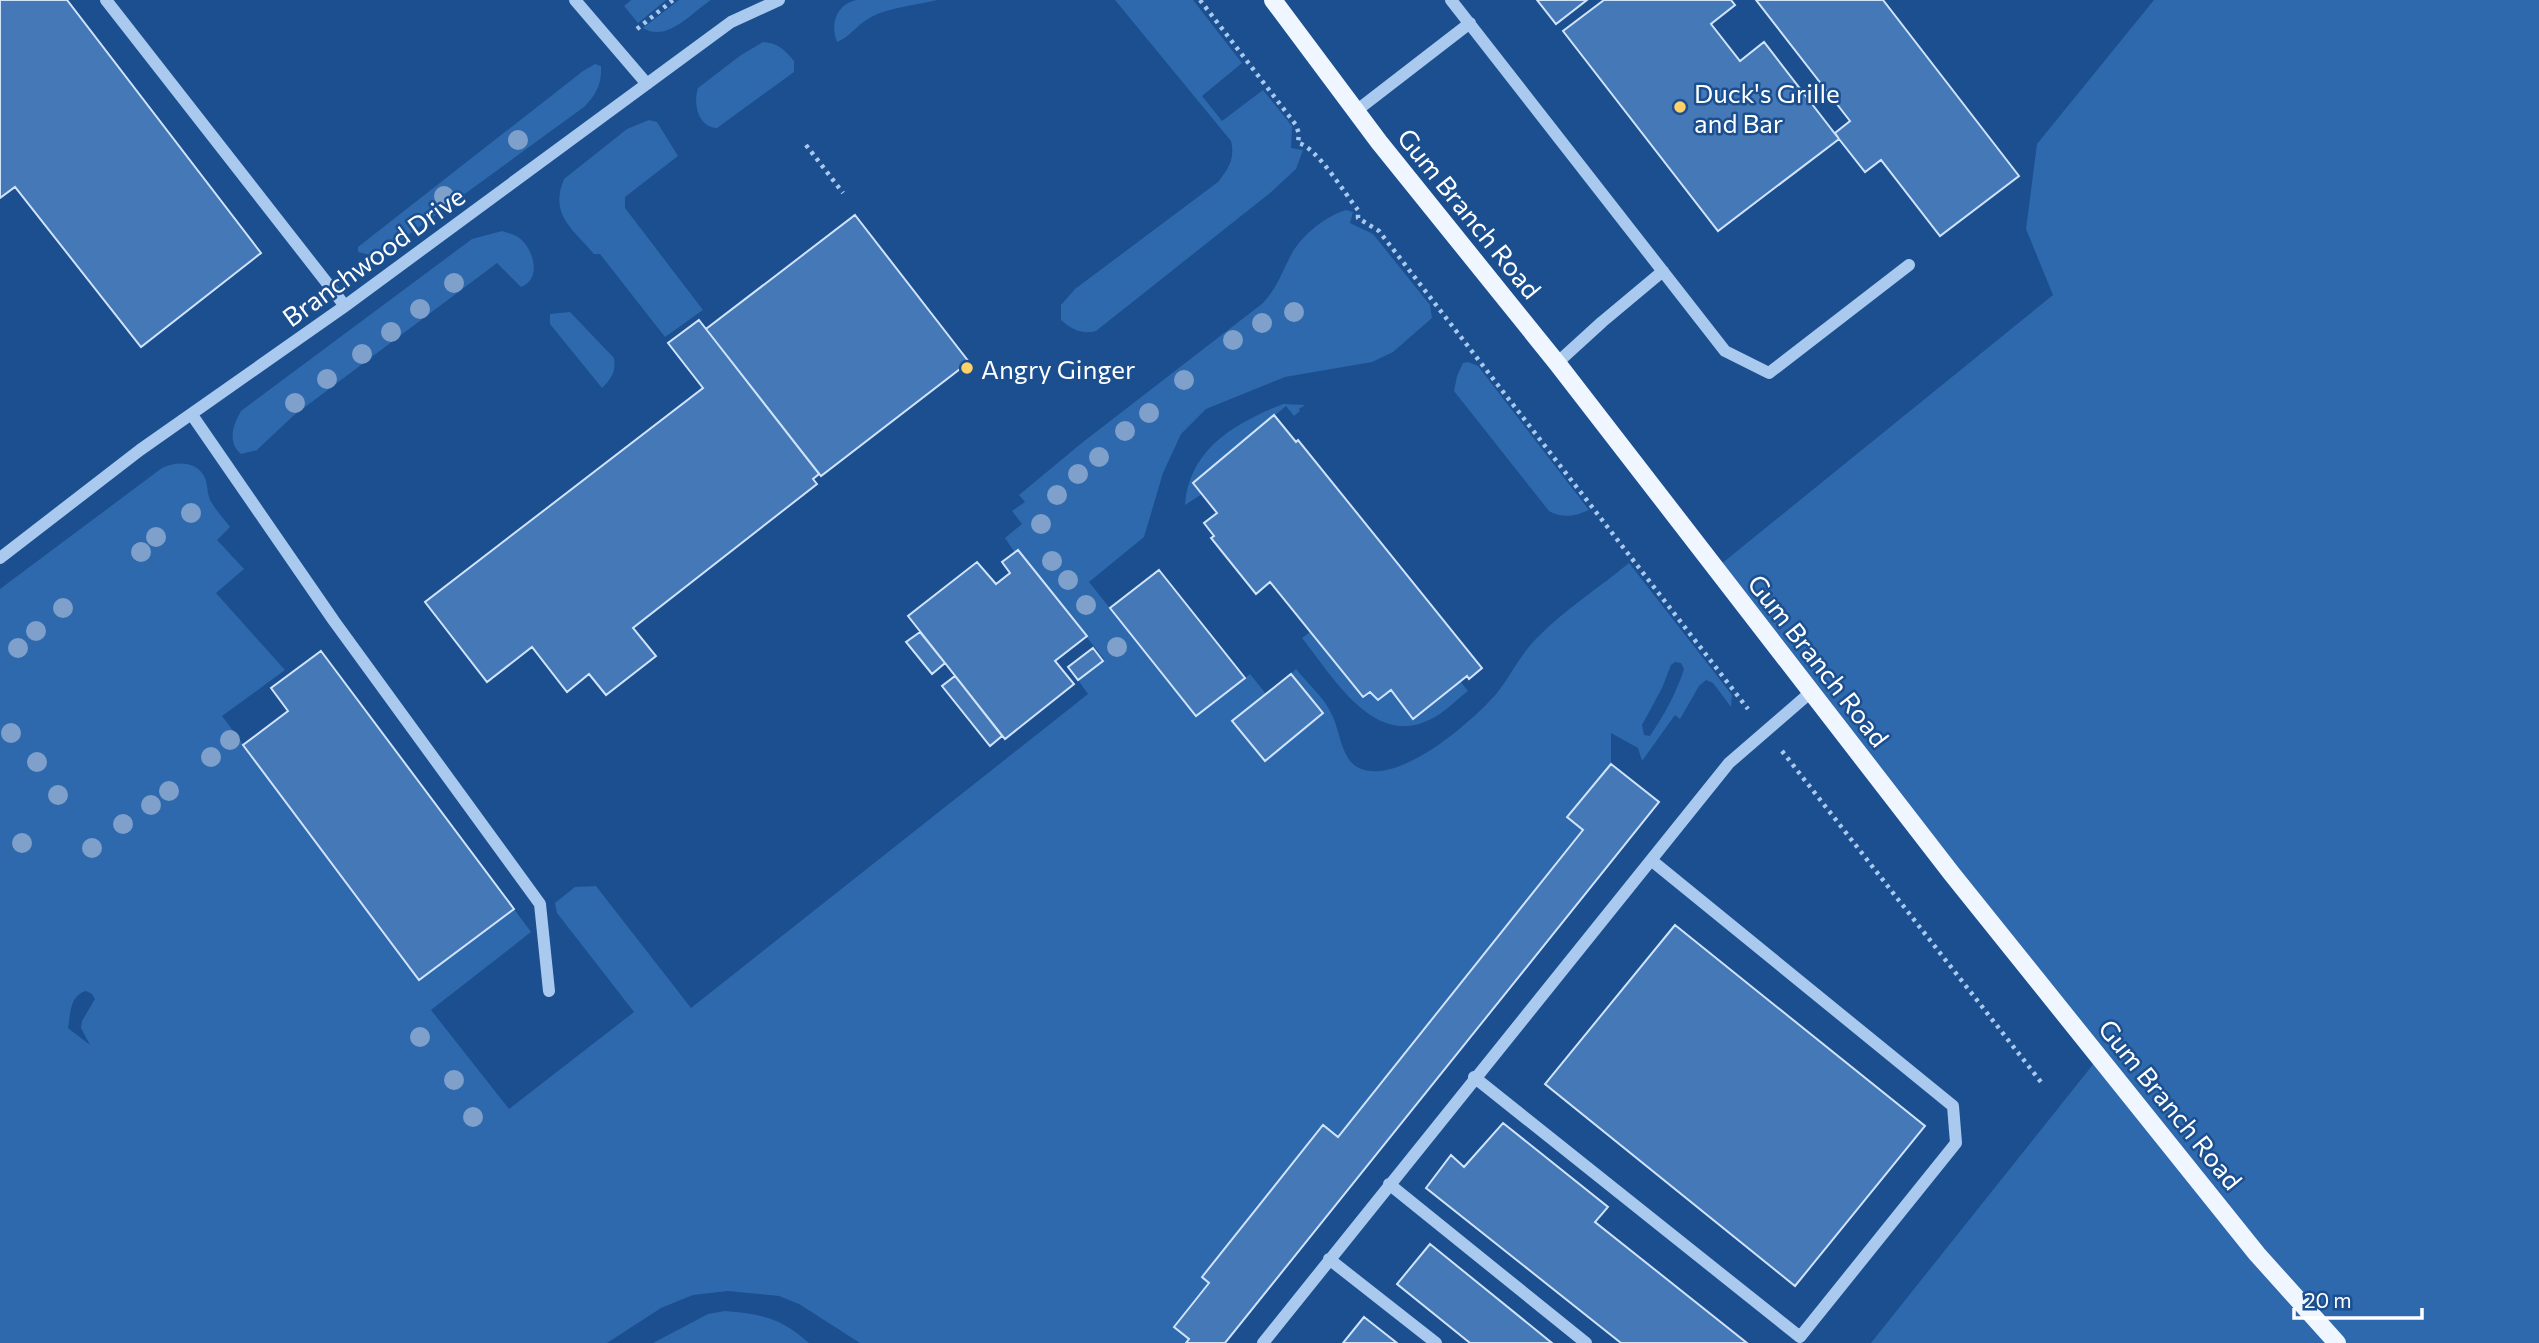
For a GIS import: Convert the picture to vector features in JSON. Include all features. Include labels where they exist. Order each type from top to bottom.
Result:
[{"type":"main road","name":"Gum Branch Road","points":[[1273,0],[1356,111],[1557,363],[1952,874],[2257,1254],[2337,1343]]},
{"type":"street","points":[[107,0],[345,306]]},
{"type":"street","points":[[575,0],[647,84]]},
{"type":"street","name":"Branchwood Drive","points":[[0,558],[141,450],[345,306],[731,22],[779,0]]},
{"type":"street","points":[[1451,0],[1725,351],[1769,373],[1909,265]]},
{"type":"street","points":[[1356,111],[1469,23]]},
{"type":"street","points":[[1557,363],[1663,271]]},
{"type":"street","points":[[192,415],[334,621],[540,904],[549,991]]},
{"type":"street","points":[[1263,1343],[1729,762],[1811,692]]},
{"type":"street","points":[[1474,1077],[1800,1337],[1956,1143],[1952,1106],[1651,860]]},
{"type":"street","points":[[1388,1184],[1586,1343]]},
{"type":"street","points":[[1329,1259],[1436,1343]]},
{"type":"path","points":[[614,47],[673,0]]},
{"type":"path","points":[[1200,0],[1296,125],[1298,143],[1306,145],[1333,178],[1358,210],[1358,218],[1379,231],[1765,731],[2041,1082]]},
{"type":"path","points":[[806,145],[843,193]]},
{"type":"shaded area","points":[[631,0],[666,0],[638,23],[624,6]]},
{"type":"shaded area","points":[[679,0],[711,0],[670,29],[652,32],[643,28]]},
{"type":"shaded area","points":[[856,0],[937,0],[875,15],[837,42],[834,29],[836,16],[844,6]]},
{"type":"shaded area","points":[[1115,0],[1193,0],[1242,63],[1202,96],[1222,121],[1263,90],[1292,126],[1291,148],[1303,150],[1296,169],[1270,193],[1096,331],[1081,332],[1061,320],[1061,305],[1075,289],[1218,182],[1232,158],[1231,141]]},
{"type":"shaded area","points":[[2154,0],[2539,0],[2539,1343],[1871,1343],[2099,1057],[1715,569],[2053,295],[2026,229],[2037,144]]},
{"type":"shaded area","points":[[763,42],[777,46],[787,54],[794,61],[794,72],[717,128],[705,124],[698,114],[698,88]]},
{"type":"shaded area","points":[[595,64],[601,66],[599,84],[595,94],[584,107],[389,249],[370,255],[358,252],[358,247]]},
{"type":"shaded area","points":[[649,120],[657,122],[678,156],[625,197],[625,208],[703,310],[665,337],[600,254],[594,254],[571,229],[561,212],[559,202],[564,179],[627,129]]},
{"type":"shaded area","points":[[1346,210],[1353,212],[1350,223],[1373,234],[1430,305],[1432,318],[1393,352],[1372,362],[1285,377],[1206,409],[1181,434],[1163,473],[1144,537],[1089,582],[1196,716],[1250,674],[1266,694],[1232,722],[1265,761],[1323,714],[1291,674],[1296,669],[1329,709],[1347,757],[1357,767],[1373,771],[1392,769],[1412,761],[1452,735],[1486,705],[1526,650],[1548,627],[1629,563],[1732,695],[1731,707],[1713,683],[1706,680],[1699,686],[1680,719],[1675,715],[1642,761],[1638,748],[1611,733],[1611,764],[1567,817],[1583,830],[1338,1137],[1323,1125],[1202,1276],[1209,1283],[1174,1327],[1189,1339],[1186,1343],[860,1343],[799,1304],[779,1296],[728,1291],[693,1295],[661,1308],[607,1343],[0,1343],[0,589],[162,468],[186,464],[201,472],[210,500],[230,527],[217,540],[244,569],[216,593],[285,670],[222,716],[419,979],[514,909],[531,932],[431,1010],[509,1109],[634,1012],[557,913],[555,903],[575,887],[596,886],[691,1008],[1088,694],[1078,680],[1104,659],[1005,538],[1022,524],[1012,511],[1025,502],[1019,495],[1263,303],[1276,286],[1301,241],[1322,222]],"holes":[[[1675,662],[1681,663],[1684,669],[1677,687],[1650,736],[1644,735],[1642,725],[1671,665]],[[86,991],[95,999],[82,1021],[81,1028],[90,1045],[68,1028],[74,1001],[80,993]]]},
{"type":"shaded area","points":[[502,231],[518,237],[528,248],[534,270],[528,283],[521,287],[497,263],[293,416],[257,450],[241,454],[234,444],[233,433],[241,411],[472,239]]},
{"type":"shaded area","points":[[570,312],[614,358],[612,374],[602,388],[550,324],[550,314]]},
{"type":"shaded area","points":[[1463,363],[1478,366],[1589,510],[1569,516],[1549,511],[1454,391]]},
{"type":"shaded area","points":[[1283,404],[1305,405],[1294,416],[1286,406],[1193,483],[1202,494],[1185,505],[1188,485],[1205,453],[1232,430]]},
{"type":"shaded area","points":[[1310,632],[1363,697],[1370,692],[1378,700],[1391,690],[1413,719],[1460,681],[1468,691],[1429,720],[1409,726],[1390,724],[1372,716],[1340,687],[1302,638]]},
{"type":"shaded area","points":[[725,1311],[770,1319],[789,1328],[809,1343],[653,1343],[708,1314]]},
{"type":"building","points":[[0,0],[67,0],[261,253],[141,347],[15,187],[0,198]]},
{"type":"building","points":[[1537,0],[1587,0],[1556,24]]},
{"type":"building","points":[[1604,0],[1731,0],[1735,5],[1711,24],[1740,61],[1764,42],[1839,139],[1718,231],[1563,31]]},
{"type":"building","points":[[1756,0],[1883,0],[2019,176],[1940,236],[1881,160],[1865,172],[1839,139],[1835,133],[1850,121]]},
{"type":"building","points":[[855,215],[969,362],[821,476],[706,329]]},
{"type":"building","points":[[699,320],[819,474],[813,479],[817,484],[633,628],[656,656],[606,695],[589,674],[567,692],[532,647],[487,682],[425,602],[703,388],[668,343]]},
{"type":"building","points":[[1274,415],[1296,442],[1298,440],[1482,668],[1469,679],[1467,676],[1413,719],[1391,690],[1378,700],[1370,692],[1363,697],[1270,582],[1256,594],[1211,538],[1214,536],[1204,523],[1217,513],[1193,483]]},
{"type":"building","points":[[1018,550],[1087,636],[1055,661],[1074,684],[1005,739],[908,616],[977,562],[996,584],[1010,573],[1002,562]]},
{"type":"building","points":[[1159,570],[1245,678],[1196,716],[1110,608]]},
{"type":"building","points":[[920,632],[945,663],[932,674],[906,642]]},
{"type":"building","points":[[1093,648],[1103,661],[1078,680],[1068,667]]},
{"type":"building","points":[[321,651],[514,909],[419,980],[243,745],[288,711],[271,688]]},
{"type":"building","points":[[1291,674],[1323,713],[1265,761],[1232,721]]},
{"type":"building","points":[[955,676],[1002,736],[990,746],[942,686]]},
{"type":"building","points":[[1611,764],[1659,802],[1225,1343],[1186,1343],[1189,1339],[1174,1327],[1209,1283],[1202,1277],[1323,1125],[1338,1137],[1583,830],[1567,817]]},
{"type":"building","points":[[1675,925],[1925,1126],[1795,1286],[1545,1084]]},
{"type":"building","points":[[1503,1123],[1608,1207],[1595,1222],[1747,1343],[1621,1343],[1426,1188],[1451,1155],[1464,1167]]},
{"type":"building","points":[[1430,1244],[1552,1343],[1470,1343],[1397,1284]]},
{"type":"building","points":[[1364,1317],[1397,1343],[1343,1343]]},
{"type":"place","name":"Duck's Grille and Bar","points":[[1680,107]]},
{"type":"place","name":"Angry Ginger","points":[[967,368]]}]
